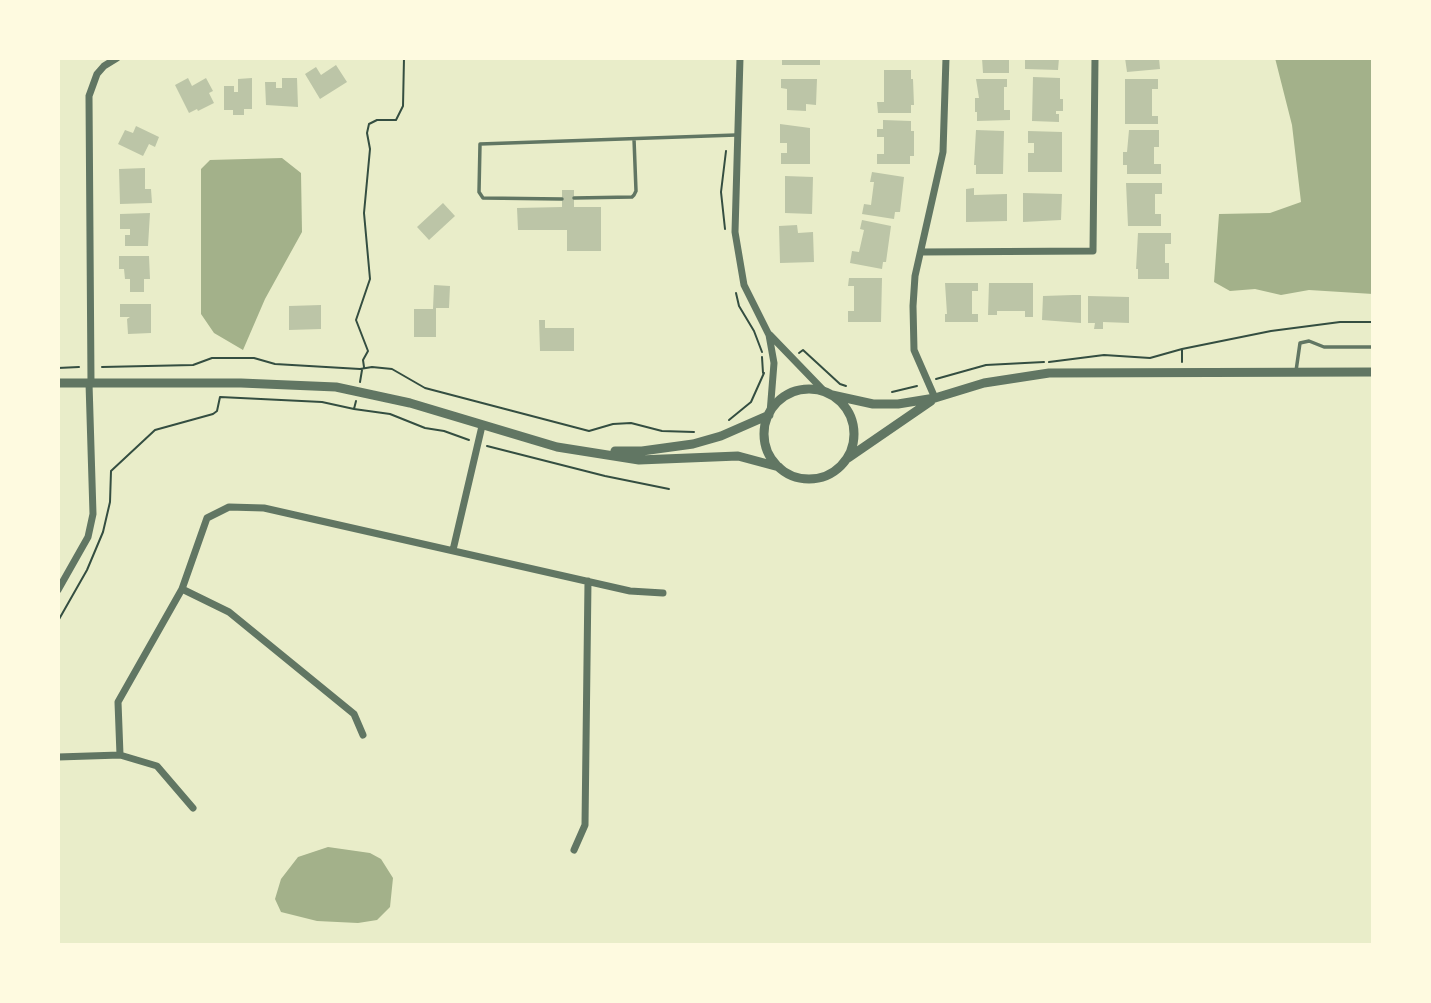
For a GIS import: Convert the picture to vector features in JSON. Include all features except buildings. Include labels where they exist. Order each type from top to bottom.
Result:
[{"type":"street","points":[[97,58],[104,65]]},
{"type":"street","points":[[58,590],[88,537],[93,514],[89,96],[91,85],[104,65],[117,58]]},
{"type":"street","points":[[740,58],[737,251],[744,285],[769,335],[774,366],[765,429],[766,446],[779,467]]},
{"type":"street","points":[[936,398],[914,350],[913,335],[915,276],[943,152],[946,58]]},
{"type":"street","points":[[921,252],[1093,251],[1096,58]]},
{"type":"street","points":[[769,335],[848,410],[854,439],[846,460]]},
{"type":"street","points":[[588,452],[642,451],[692,444],[721,436],[769,414],[780,400],[795,391],[810,389],[864,403],[884,405],[936,398],[984,383],[1038,374],[1373,372]]},
{"type":"street","points":[[58,383],[290,384],[358,390],[557,447],[639,460],[738,456],[779,467],[794,476],[811,478],[827,475],[936,398]]},
{"type":"street","points":[[453,550],[482,426]]},
{"type":"street","points":[[120,755],[118,702],[182,589],[207,518],[229,507],[264,508],[630,591],[663,593]]},
{"type":"street","points":[[574,850],[585,825],[588,581]]},
{"type":"street","points":[[182,589],[229,612],[354,714],[363,735]]},
{"type":"street","points":[[58,757],[120,755],[157,766],[193,808]]},
{"type":"lane","points":[[562,199],[482,198],[479,192],[480,144],[737,135]]},
{"type":"lane","points":[[574,198],[634,195],[634,138]]},
{"type":"lane","points":[[1296,373],[1300,342],[1309,341],[1324,347],[1373,347]]},
{"type":"path","points":[[354,409],[363,360],[368,351],[356,320],[370,279],[364,214],[370,149],[367,133],[369,124],[377,120],[396,120],[403,106],[404,58]]},
{"type":"path","points":[[892,392],[986,365],[1104,355],[1150,358],[1285,329],[1339,322],[1373,323]]},
{"type":"path","points":[[1182,349],[1182,373]]},
{"type":"path","points":[[791,357],[803,350],[840,384],[848,387]]},
{"type":"path","points":[[58,368],[193,365],[212,358],[254,358],[275,364],[363,369],[372,367],[392,369],[425,388],[589,430],[631,423],[662,430],[702,430]]},
{"type":"path","points":[[724,423],[751,402],[763,374],[774,366]]},
{"type":"path","points":[[58,621],[87,570],[103,532],[110,502],[110,471],[155,430],[213,414],[217,411],[220,397],[322,402],[390,414],[425,428],[444,431],[478,443],[605,476],[669,489]]},
{"type":"shaded area","points":[[1275,58],[1373,58],[1373,294],[1309,290],[1281,295],[1255,289],[1230,291],[1214,282],[1219,214],[1270,213],[1301,202],[1292,125]]},
{"type":"shaded area","points":[[282,158],[301,173],[302,232],[265,299],[243,350],[214,333],[201,314],[201,169],[210,160]]},
{"type":"shaded area","points":[[328,847],[370,853],[381,859],[393,878],[390,907],[377,920],[358,923],[317,921],[281,912],[275,899],[281,879],[298,857]]}]
